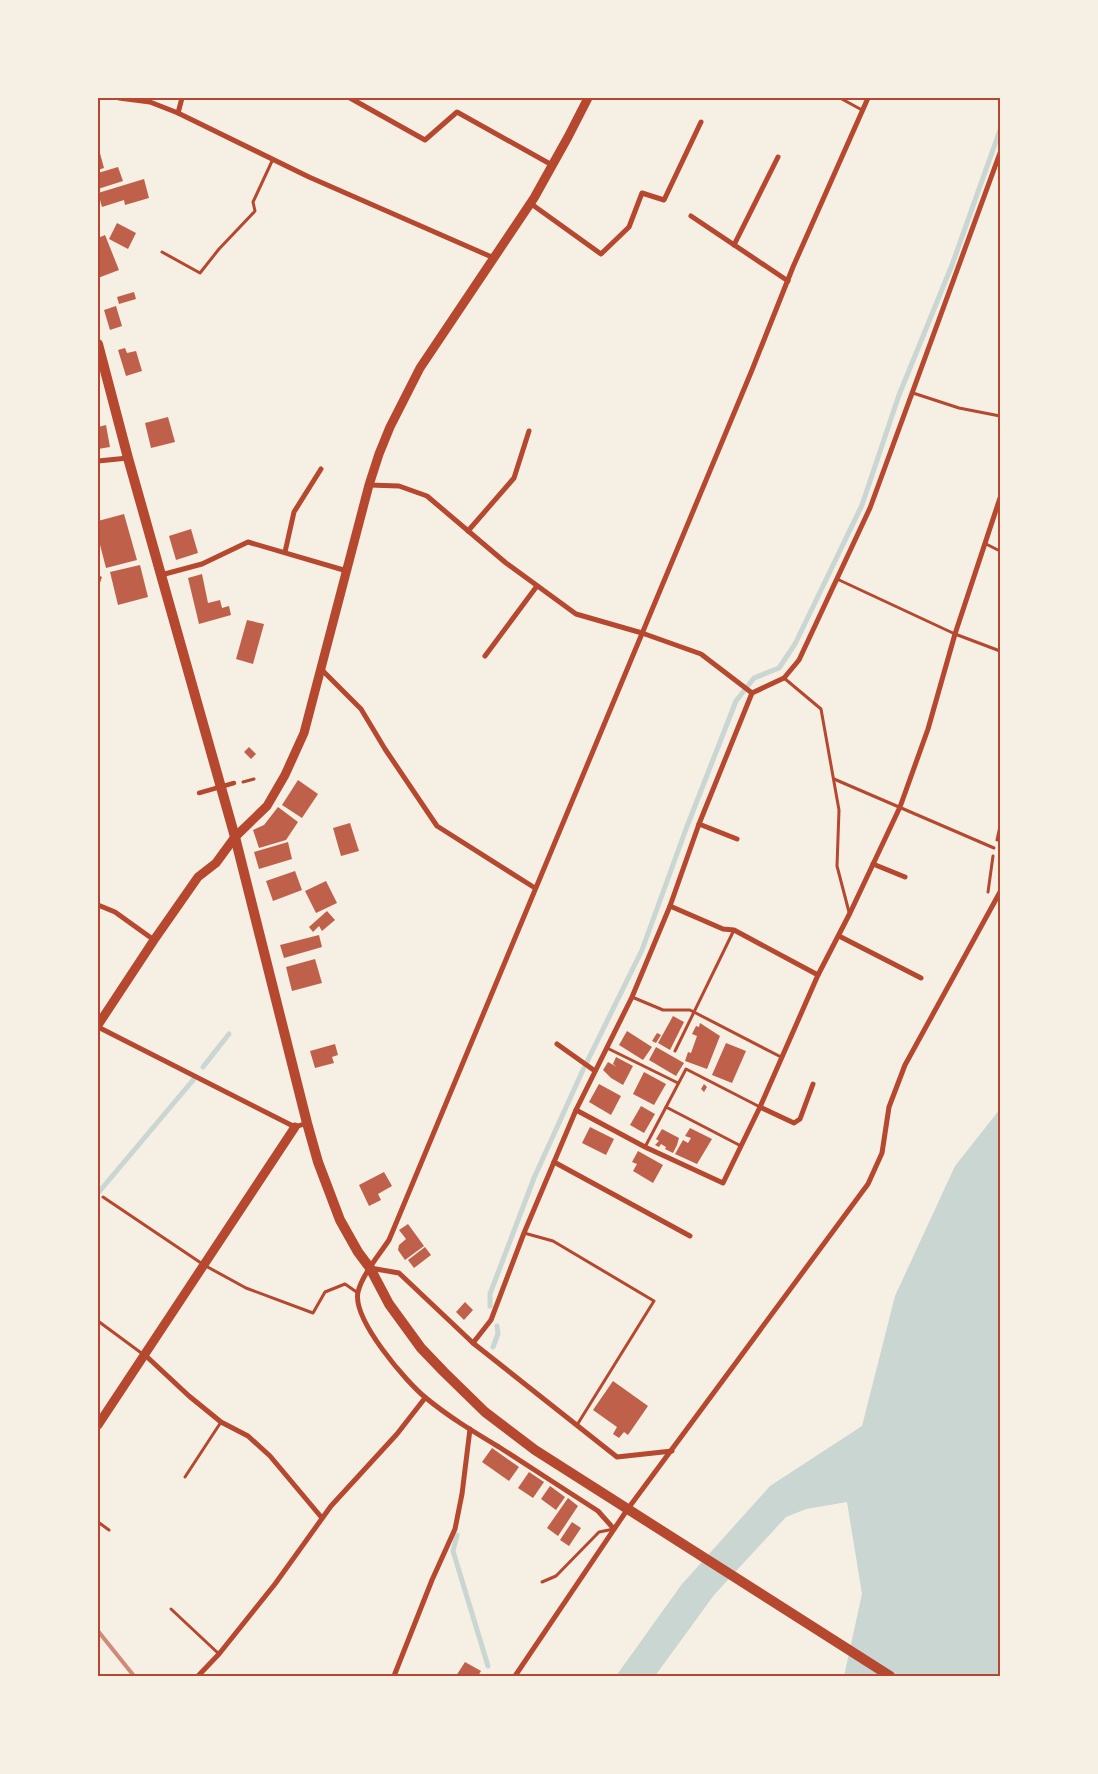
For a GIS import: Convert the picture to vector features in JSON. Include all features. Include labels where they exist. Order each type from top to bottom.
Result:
[{"type":"main road","points":[[98,344],[128,458],[236,837],[318,1162],[340,1220],[358,1252],[370,1268],[389,1304],[411,1336],[485,1412],[535,1450],[637,1517],[890,1676]]},
{"type":"street","points":[[119,98],[150,102],[178,113],[309,177],[494,258]]},
{"type":"street","points":[[178,113],[182,98]]},
{"type":"street","points":[[350,98],[425,140],[457,112],[552,165]]},
{"type":"street","points":[[295,1127],[98,1026],[198,877],[216,863],[236,837],[267,806],[285,776],[304,733],[369,485],[378,454],[390,426],[420,368],[530,203],[588,98]]},
{"type":"street","points":[[614,1529],[598,1511],[425,1398],[397,1367],[373,1336],[360,1312],[358,1293],[370,1268],[389,1240],[788,281],[868,98]]},
{"type":"street","points":[[530,203],[601,254],[629,228],[642,193],[664,200],[701,122]]},
{"type":"street","points":[[472,1343],[491,1320],[524,1233],[576,1110],[632,997],[670,906],[699,824],[752,694],[784,678],[799,660],[870,508],[1000,153]]},
{"type":"street","points":[[734,245],[778,157]]},
{"type":"street","points":[[691,216],[788,281]]},
{"type":"street","points":[[468,531],[514,478],[529,431]]},
{"type":"street","points":[[98,461],[128,458]]},
{"type":"street","points":[[284,552],[294,512],[321,469]]},
{"type":"street","points":[[369,485],[399,486],[427,496],[506,563],[576,614],[642,633],[700,654],[752,694]]},
{"type":"street","points":[[576,1110],[645,1147],[723,1183],[760,1107],[818,975],[850,913],[900,807],[928,729],[955,634],[1000,498]]},
{"type":"street","points":[[161,575],[202,564],[248,542],[347,571]]},
{"type":"street","points":[[485,656],[538,586]]},
{"type":"street","points":[[321,669],[361,709],[385,749],[437,826],[535,888]]},
{"type":"street","points":[[199,793],[234,784]]},
{"type":"street","points":[[699,824],[737,839]]},
{"type":"street","points":[[873,864],[905,877]]},
{"type":"street","points":[[515,1676],[627,1510],[868,1184],[882,1153],[889,1108],[905,1065],[1000,892]]},
{"type":"street","points":[[98,905],[115,912],[154,940]]},
{"type":"street","points":[[670,906],[724,928],[734,930],[818,975]]},
{"type":"street","points":[[838,936],[921,978]]},
{"type":"street","points":[[557,1044],[595,1071]]},
{"type":"street","points":[[760,1107],[794,1123],[800,1120],[813,1084]]},
{"type":"street","points":[[98,1425],[295,1127],[307,1123]]},
{"type":"street","points":[[554,1162],[690,1236]]},
{"type":"street","points":[[370,1268],[399,1273],[472,1343],[617,1457],[672,1451]]},
{"type":"street","points":[[145,1355],[189,1396],[221,1422],[248,1436],[270,1456],[322,1518]]},
{"type":"street","points":[[198,1676],[219,1654],[275,1584],[322,1518],[397,1434],[425,1398]]},
{"type":"street","points":[[394,1676],[432,1580],[455,1529],[462,1494],[470,1429]]},
{"type":"lane","points":[[840,98],[862,110]]},
{"type":"lane","points":[[162,252],[200,273],[219,249],[255,212],[253,202],[273,159]]},
{"type":"lane","points":[[913,393],[959,408],[1000,416]]},
{"type":"lane","points":[[986,544],[1000,552],[1000,556]]},
{"type":"lane","points":[[836,579],[955,634],[1000,651]]},
{"type":"lane","points":[[784,678],[821,709],[839,810],[837,866],[850,913]]},
{"type":"lane","points":[[834,779],[994,848]]},
{"type":"lane","points":[[675,1051],[734,930]]},
{"type":"lane","points":[[632,997],[663,1010],[690,1010],[781,1057]]},
{"type":"lane","points":[[607,1047],[678,1084]]},
{"type":"lane","points":[[645,1147],[686,1070],[760,1107]]},
{"type":"lane","points":[[666,1107],[741,1146]]},
{"type":"lane","points":[[103,1197],[204,1264],[246,1288],[313,1313],[325,1292],[345,1284],[358,1293]]},
{"type":"lane","points":[[524,1233],[553,1241],[654,1301],[577,1425]]},
{"type":"lane","points":[[98,1322],[145,1355]]},
{"type":"lane","points":[[185,1477],[221,1422]]},
{"type":"lane","points":[[98,1522],[109,1530]]},
{"type":"lane","points":[[542,1582],[556,1576],[599,1532],[614,1529]]},
{"type":"lane","points":[[171,1609],[219,1654]]},
{"type":"path","points":[[995,902],[988,892],[994,848],[1000,826]]},
{"type":"shaded area","points":[[1000,1109],[1000,1676],[844,1676],[862,1594],[847,1502],[806,1509],[786,1517],[714,1595],[655,1676],[616,1676],[682,1584],[770,1486],[862,1426],[895,1296],[955,1166]]},
{"type":"building","points":[[98,146],[104,168],[98,170]]},
{"type":"building","points":[[118,167],[123,181],[98,189],[98,173]]},
{"type":"building","points":[[144,179],[149,198],[125,205],[124,200],[102,207],[98,193]]},
{"type":"building","points":[[117,223],[136,233],[128,249],[109,239]]},
{"type":"building","points":[[105,235],[119,270],[98,278],[98,238]]},
{"type":"building","points":[[134,292],[136,299],[119,304],[117,297]]},
{"type":"building","points":[[116,306],[122,326],[110,330],[104,310]]},
{"type":"building","points":[[125,348],[127,353],[136,351],[142,371],[126,376],[118,350]]},
{"type":"building","points":[[168,417],[175,442],[151,448],[145,423]]},
{"type":"building","points":[[106,425],[110,447],[98,449],[98,427]]},
{"type":"building","points":[[124,514],[137,560],[106,568],[98,537],[98,521]]},
{"type":"building","points":[[191,529],[198,553],[176,560],[169,536]]},
{"type":"building","points":[[140,565],[148,597],[118,605],[110,572]]},
{"type":"building","points":[[202,574],[208,603],[220,600],[222,608],[229,606],[231,615],[199,624],[188,578]]},
{"type":"building","points":[[98,575],[102,577],[98,589]]},
{"type":"building","points":[[247,620],[264,624],[253,664],[236,659]]},
{"type":"building","points":[[249,747],[256,754],[251,759],[244,752]]},
{"type":"building","points":[[298,780],[318,794],[302,818],[282,805]]},
{"type":"building","points":[[278,807],[298,822],[286,840],[259,848],[253,830],[264,825]]},
{"type":"building","points":[[350,823],[359,851],[341,856],[333,828]]},
{"type":"building","points":[[288,842],[292,859],[259,869],[254,852]]},
{"type":"building","points":[[295,871],[302,890],[273,901],[266,881]]},
{"type":"building","points":[[326,881],[337,903],[316,913],[305,891]]},
{"type":"building","points":[[327,911],[335,920],[322,931],[319,926],[313,932],[309,927]]},
{"type":"building","points":[[319,935],[322,947],[284,958],[280,945]]},
{"type":"building","points":[[315,959],[322,983],[292,991],[286,967]]},
{"type":"building","points":[[673,1016],[684,1022],[670,1050],[658,1043]]},
{"type":"building","points":[[700,1023],[720,1036],[707,1069],[685,1061],[688,1052],[691,1053],[697,1036],[692,1034],[696,1026],[699,1027]]},
{"type":"building","points":[[627,1031],[652,1047],[643,1060],[619,1045]]},
{"type":"building","points":[[657,1033],[661,1035],[656,1043],[652,1041]]},
{"type":"building","points":[[726,1043],[746,1051],[732,1083],[712,1075]]},
{"type":"building","points":[[335,1044],[338,1055],[332,1057],[334,1063],[315,1068],[310,1051]]},
{"type":"building","points":[[656,1047],[684,1063],[676,1076],[649,1060]]},
{"type":"building","points":[[616,1057],[633,1066],[623,1085],[611,1078],[603,1070],[608,1062],[617,1067],[613,1064]]},
{"type":"building","points":[[644,1072],[666,1084],[654,1105],[633,1094]]},
{"type":"building","points":[[599,1084],[621,1096],[611,1115],[589,1102]]},
{"type":"building","points":[[704,1084],[707,1087],[704,1092],[701,1089]]},
{"type":"building","points":[[641,1106],[655,1114],[644,1133],[630,1125]]},
{"type":"building","points":[[590,1127],[614,1139],[606,1155],[582,1143]]},
{"type":"building","points":[[690,1128],[712,1139],[697,1164],[675,1154],[683,1140],[688,1143],[691,1138],[685,1136]]},
{"type":"building","points":[[662,1129],[679,1138],[673,1153],[665,1149],[666,1147],[661,1144],[659,1147],[655,1145],[659,1141],[656,1139]]},
{"type":"building","points":[[638,1151],[663,1165],[653,1183],[633,1171],[637,1164],[632,1162]]},
{"type":"building","points":[[384,1172],[392,1186],[378,1194],[381,1200],[369,1206],[359,1185]]},
{"type":"building","points":[[408,1224],[424,1246],[405,1260],[398,1250],[399,1245],[406,1239],[399,1230]]},
{"type":"building","points":[[425,1247],[431,1255],[414,1268],[408,1260]]},
{"type":"building","points":[[465,1302],[473,1310],[464,1320],[456,1312]]},
{"type":"building","points":[[613,1381],[648,1406],[628,1435],[624,1432],[619,1438],[613,1434],[617,1427],[593,1410]]},
{"type":"building","points":[[492,1448],[519,1467],[509,1481],[482,1462]]},
{"type":"building","points":[[529,1472],[544,1482],[533,1498],[518,1488]]},
{"type":"building","points":[[550,1486],[565,1497],[556,1510],[541,1499]]},
{"type":"building","points":[[568,1498],[578,1506],[558,1536],[547,1528]]},
{"type":"building","points":[[572,1522],[581,1528],[569,1546],[560,1540]]},
{"type":"building","points":[[465,1662],[481,1671],[478,1676],[456,1676]]},
{"type":"waterway","points":[[490,1306],[490,1294],[534,1178],[582,1072],[642,950],[686,829],[736,701],[754,678],[779,668],[795,644],[862,505],[899,395],[952,265],[1000,130]]},
{"type":"waterway","points":[[203,1067],[229,1034]]},
{"type":"waterway","points":[[98,1193],[194,1079]]},
{"type":"waterway","points":[[493,1347],[498,1334],[497,1326]]},
{"type":"waterway","points":[[457,1535],[453,1551],[488,1666]]},
{"type":"railway","points":[[98,1631],[134,1676]]}]
